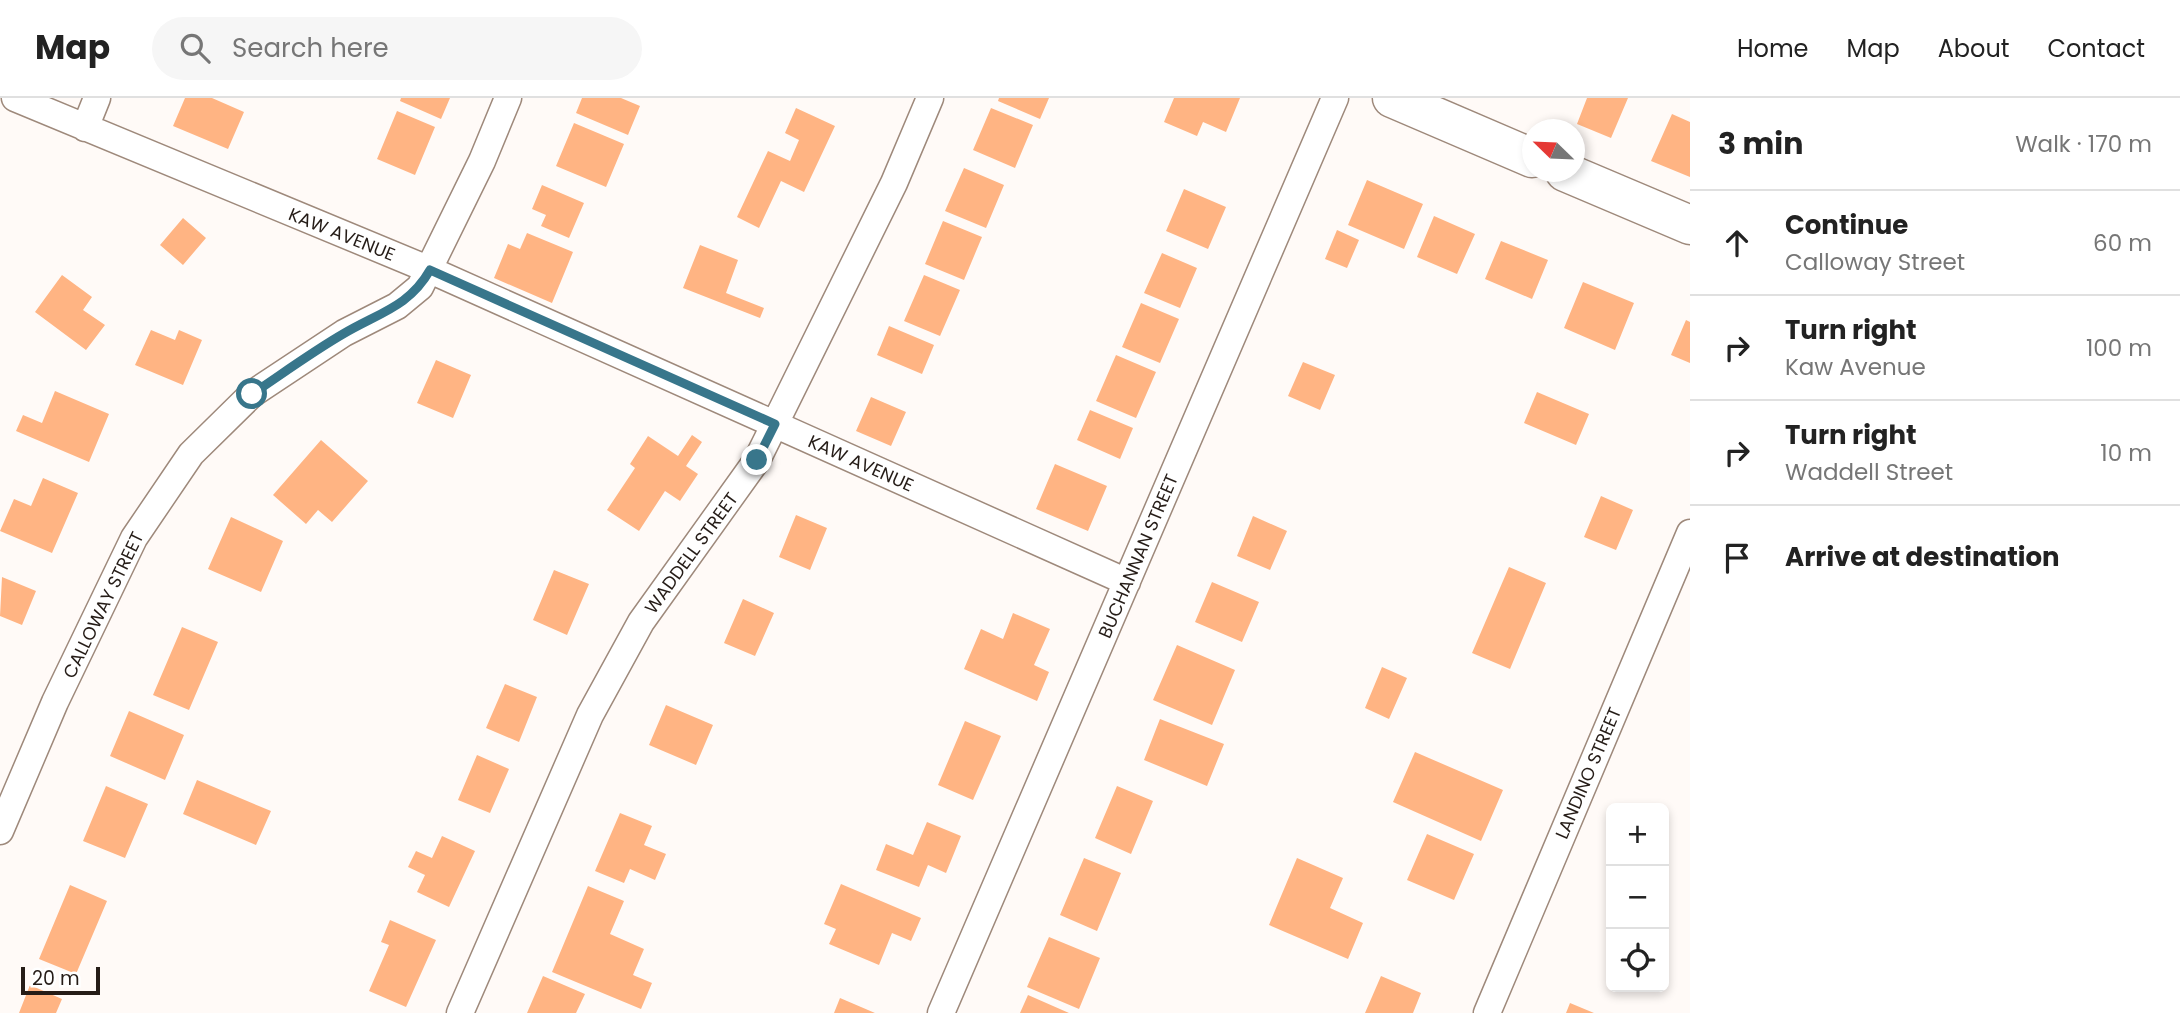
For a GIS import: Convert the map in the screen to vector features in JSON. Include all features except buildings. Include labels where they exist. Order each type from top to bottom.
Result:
[{"type":"street","name":"KAW AVENUE","points":[[15,98],[430,270],[1127,582]]},
{"type":"street","points":[[85,128],[97,98]]},
{"type":"street","name":"CALLOWAY STREET","points":[[0,831],[55,702],[134,538],[191,454],[252,394],[344,333],[397,306],[420,288],[482,161],[508,98]]},
{"type":"street","name":"WADDELL STREET","points":[[460,1013],[590,715],[641,622],[757,460],[894,183],[930,98]]},
{"type":"street","name":"BUCHANNAN STREET","points":[[941,1013],[1335,98]]},
{"type":"street","points":[[1392,98],[1522,154]]},
{"type":"street","points":[[1585,180],[1690,225]]},
{"type":"street","name":"LANDINO STREET","points":[[1487,1013],[1690,533]]},
{"type":"route","points":[[252,394],[344,333],[397,306],[420,288],[430,270],[775,424],[757,460]]}]
